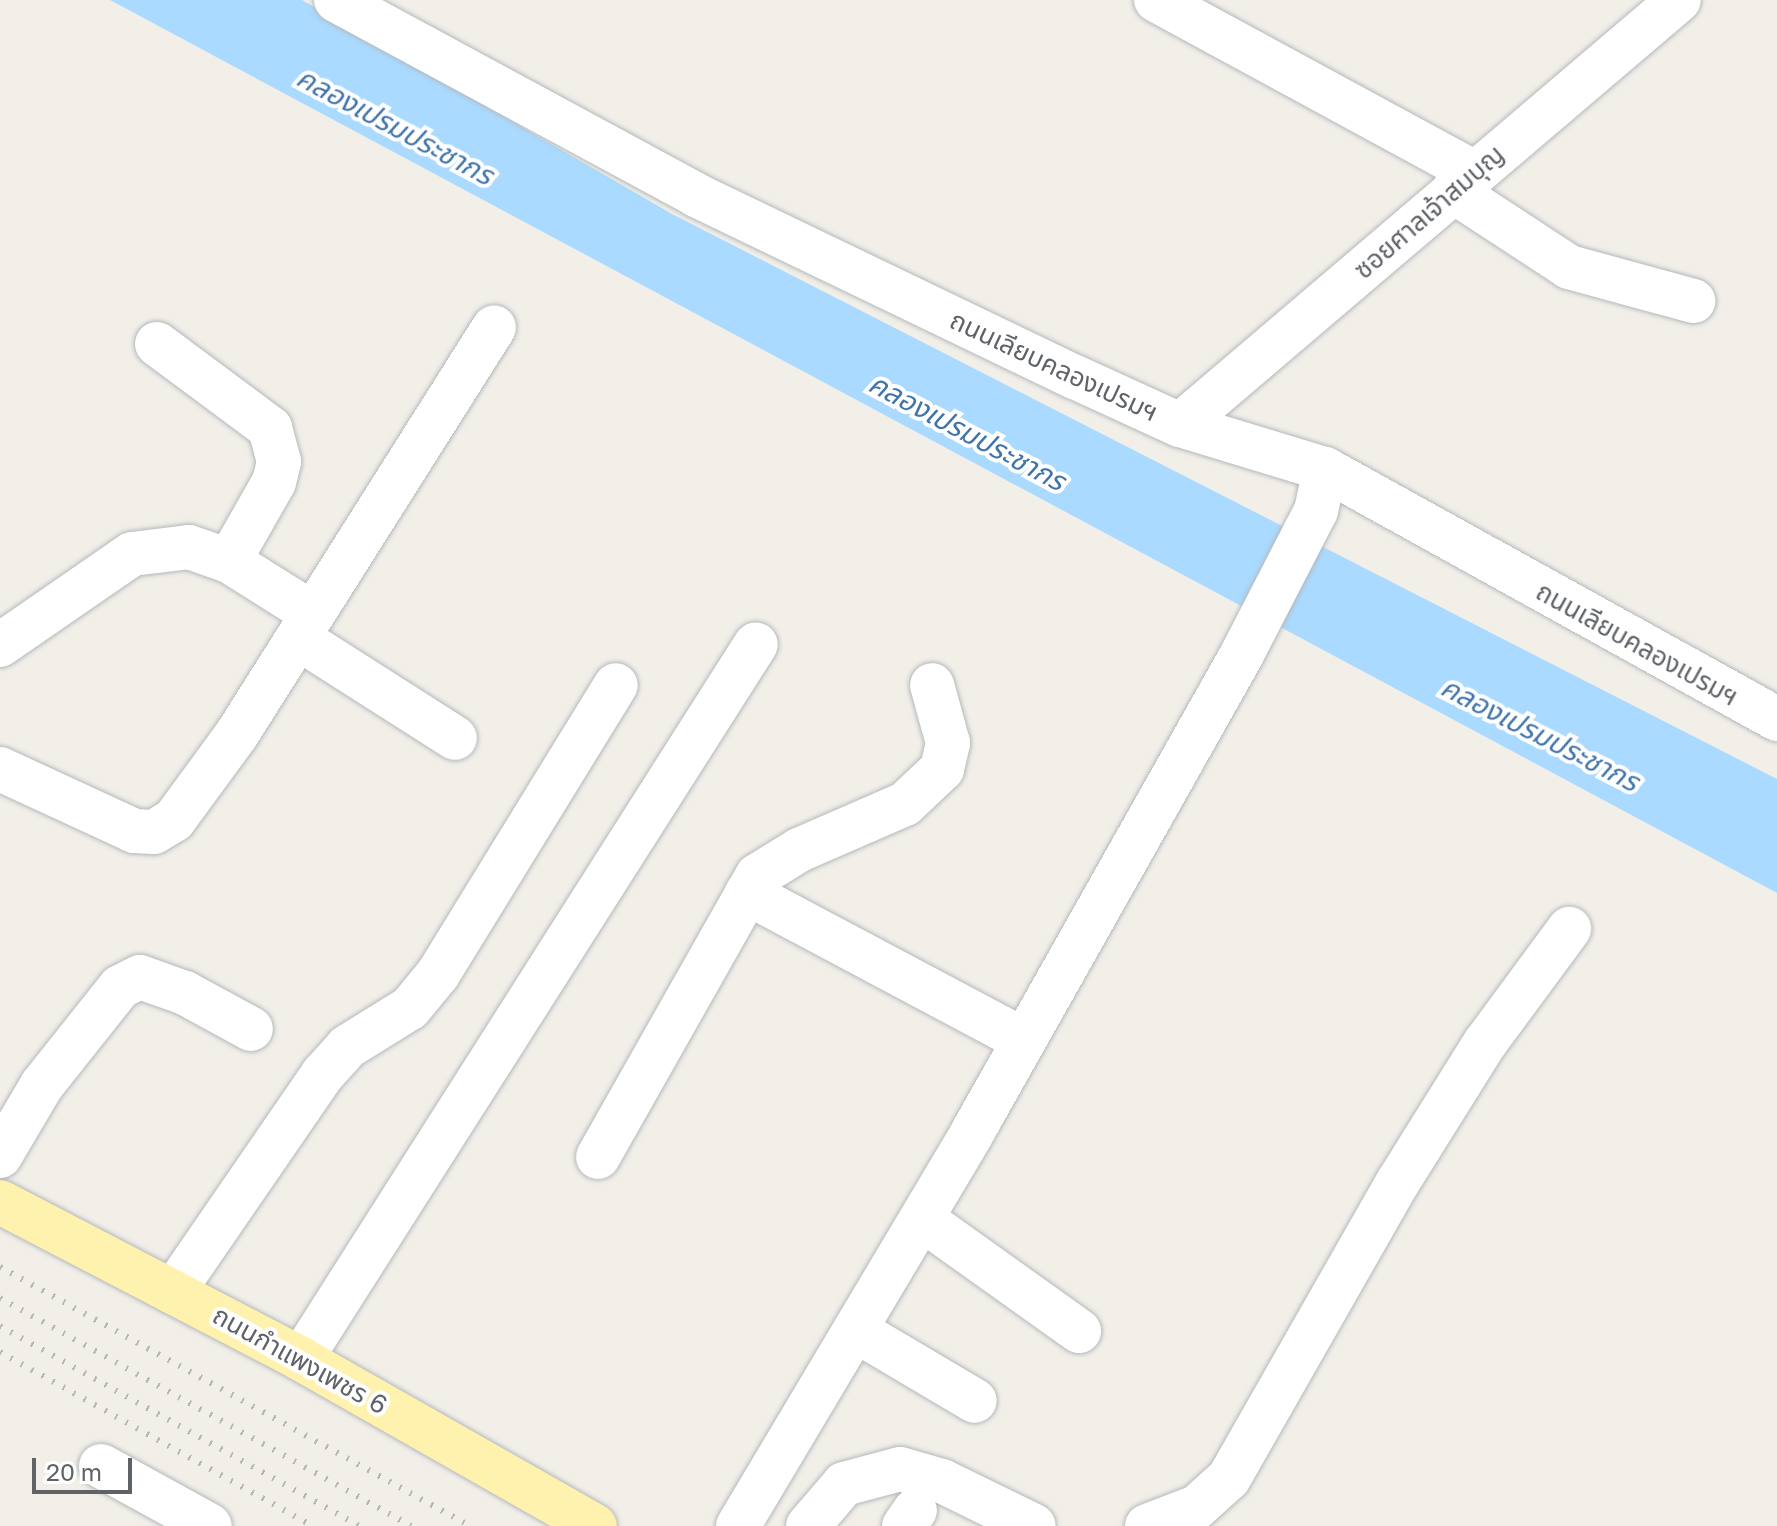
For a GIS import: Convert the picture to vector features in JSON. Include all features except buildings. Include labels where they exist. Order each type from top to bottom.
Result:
[{"type":"main road","name":"ถนนกำแพงเพชร 6","points":[[0,1202],[301,1359],[595,1526]]},
{"type":"street","name":"ถนนเลียบคลองเปรมฯ","points":[[336,0],[696,195],[1321,490],[1777,719]]},
{"type":"street","points":[[1156,0],[1464,182],[1569,267],[1693,301]]},
{"type":"street","name":"ซอยศาลเจ้าสมบุญ","points":[[1180,425],[1464,182],[1654,6]]},
{"type":"street","points":[[0,769],[115,824],[154,832],[194,800],[494,328]]},
{"type":"street","points":[[157,344],[270,428],[277,442],[274,482],[229,561]]},
{"type":"street","points":[[738,1526],[922,1219],[1241,656],[1321,490]]},
{"type":"street","points":[[0,645],[132,554],[189,547],[229,561],[304,625],[455,738]]},
{"type":"street","points":[[301,1359],[756,644]]},
{"type":"street","points":[[173,1292],[323,1074],[347,1047],[410,1008],[438,974],[616,685]]},
{"type":"street","points":[[598,1157],[747,893],[773,863],[905,804],[928,787],[942,769],[948,743],[932,685]]},
{"type":"street","points":[[747,893],[1023,1040]]},
{"type":"street","points":[[1147,1526],[1197,1507],[1229,1478],[1398,1182],[1485,1043],[1569,929]]},
{"type":"street","points":[[0,1156],[42,1085],[130,982],[140,977],[185,993],[251,1029]]},
{"type":"street","points":[[922,1219],[1079,1331]]},
{"type":"street","points":[[855,1330],[975,1401]]},
{"type":"street","points":[[101,1466],[210,1526]]},
{"type":"street","points":[[808,1526],[844,1484],[900,1469],[942,1481],[1034,1526]]},
{"type":"water","name":"คลองเปรมประชากร","points":[[110,0],[302,0],[672,214],[1777,779],[1777,893]]},
{"type":"railway","points":[[0,1267],[470,1526]]},
{"type":"railway","points":[[0,1298],[411,1526]]},
{"type":"railway","points":[[0,1326],[360,1526]]},
{"type":"railway","points":[[0,1352],[313,1526]]}]
